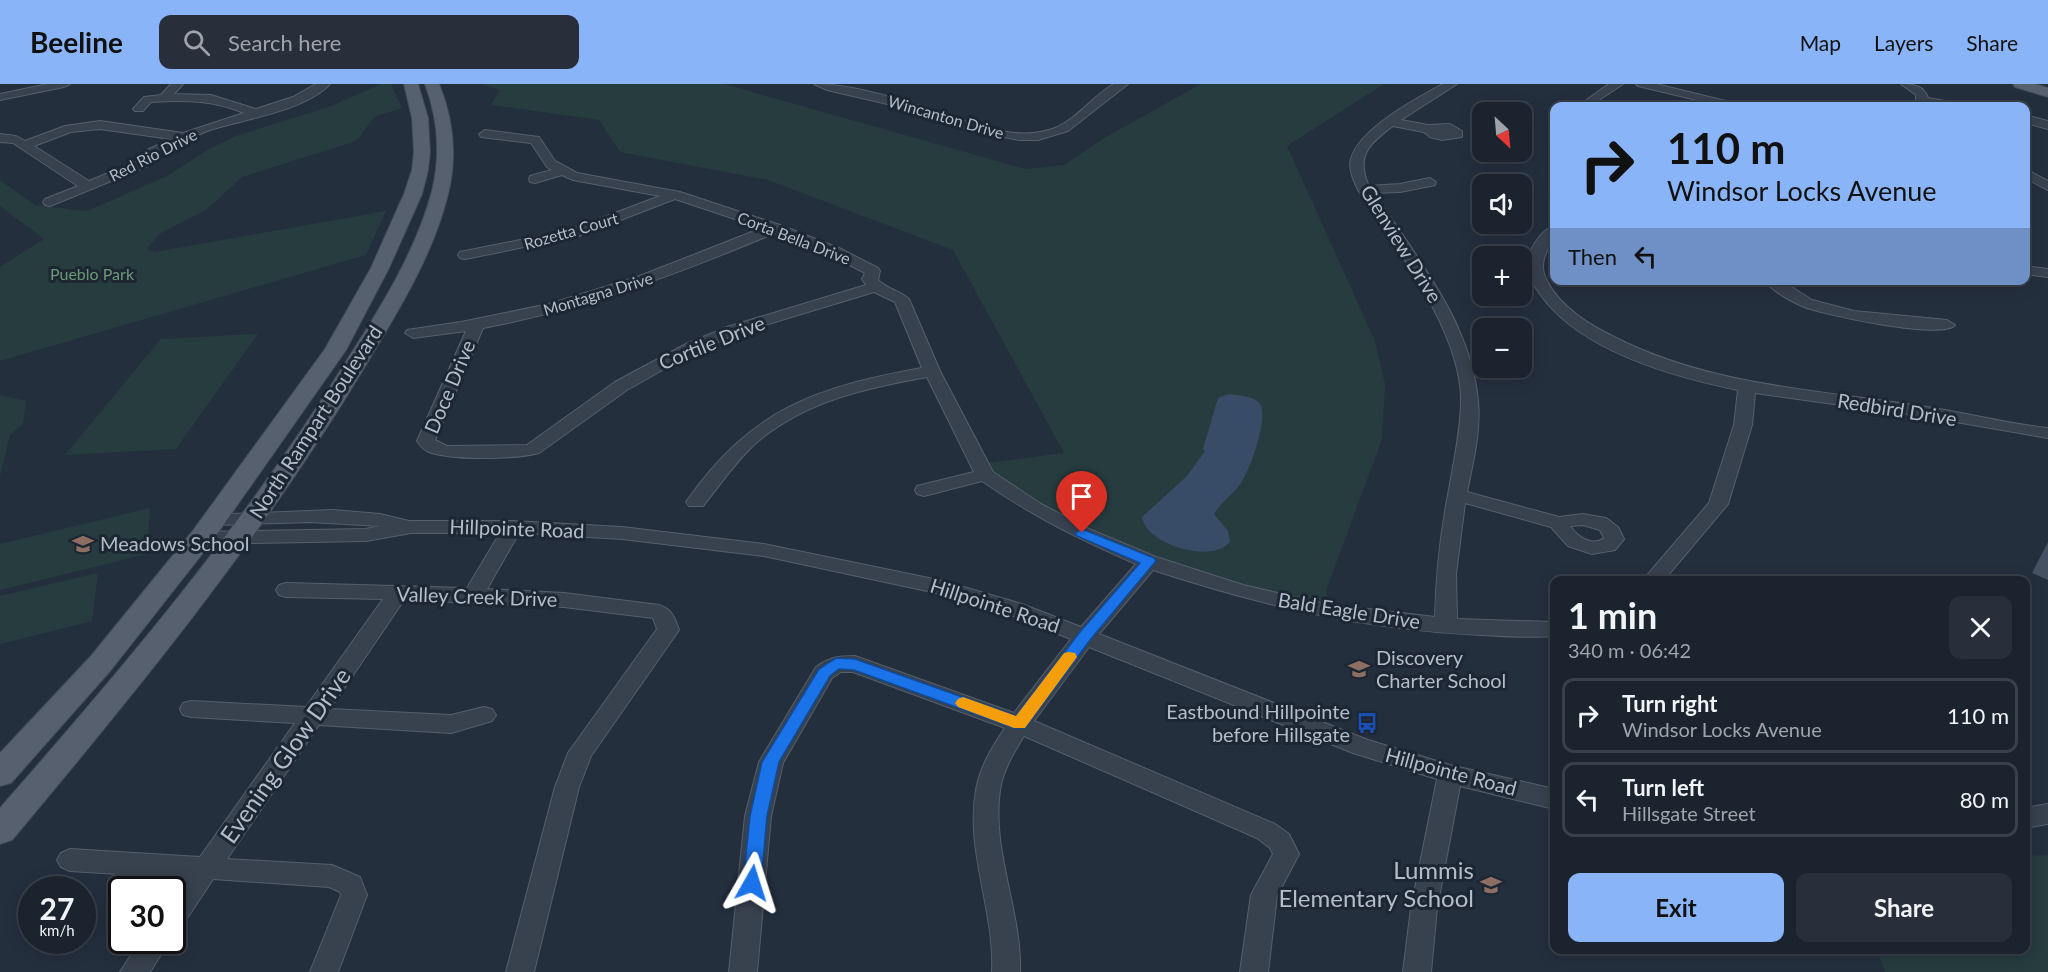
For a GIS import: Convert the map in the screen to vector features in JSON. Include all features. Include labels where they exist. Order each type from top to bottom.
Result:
[{"type":"main road","name":"North Rampart Boulevard","points":[[0,831],[73,746],[227,528],[335,350],[380,268],[420,170],[422,152],[418,105],[411,84]]},
{"type":"main road","points":[[2020,84],[2048,93]]},
{"type":"main road","points":[[2038,84],[2048,87]]},
{"type":"main road","name":"North Rampart Boulevard","points":[[0,774],[315,431],[399,291],[424,237],[440,191],[444,167],[445,131],[437,96]]},
{"type":"main road","points":[[420,170],[444,167]]},
{"type":"street","points":[[0,98],[64,84]]},
{"type":"street","points":[[165,98],[177,84]]},
{"type":"street","name":"Red Rio Drive","points":[[50,202],[144,163],[152,158],[148,156],[151,153],[204,128],[294,101],[314,92],[324,84]]},
{"type":"street","name":"Wincanton Drive","points":[[820,84],[838,86],[1007,135],[1038,136],[1066,128],[1098,98],[1122,84]]},
{"type":"street","name":"Glenview Drive","points":[[1446,626],[1446,574],[1466,450],[1470,403],[1465,365],[1436,297],[1365,190],[1357,173],[1357,158],[1364,145],[1392,122],[1451,84]]},
{"type":"street","points":[[1589,102],[1617,84]]},
{"type":"street","points":[[1642,84],[1717,102]]},
{"type":"street","points":[[1907,84],[1921,94],[1922,102]]},
{"type":"street","points":[[139,109],[148,99],[205,96],[228,101],[255,113]]},
{"type":"street","points":[[2030,120],[2048,125]]},
{"type":"street","points":[[1392,122],[1428,129]]},
{"type":"street","points":[[25,145],[69,129],[100,125],[186,137]]},
{"type":"street","name":"Corta Bella Drive","points":[[485,134],[535,140],[551,164],[561,171],[587,180],[675,195],[775,228],[862,264],[873,271],[869,279],[875,287]]},
{"type":"street","points":[[0,138],[16,140],[88,186]]},
{"type":"street","points":[[535,179],[561,171]]},
{"type":"street","points":[[2030,176],[2048,186]]},
{"type":"street","points":[[1365,190],[1401,188],[1430,182]]},
{"type":"street","name":"Rozetta Court","points":[[465,255],[574,233],[675,195]]},
{"type":"street","name":"Montagna Drive","points":[[413,333],[476,325],[541,311],[622,289],[775,228]]},
{"type":"street","name":"Redbird Drive","points":[[1550,234],[1541,242],[1534,261],[1538,281],[1552,301],[1579,324],[1616,346],[1665,366],[1746,388],[1929,413],[1995,427],[2048,434]]},
{"type":"street","points":[[2030,271],[2048,273]]},
{"type":"street","points":[[1778,285],[1794,297],[1828,310],[1870,318],[1947,325]]},
{"type":"street","points":[[875,287],[886,296],[901,299],[932,371],[985,475],[1034,508],[1082,533],[1149,561],[1085,636],[1019,723],[999,756],[988,788],[985,822],[1007,948],[1006,972]]},
{"type":"street","name":"Cortile Drive","points":[[432,447],[447,451],[522,452],[533,449],[621,386],[692,347],[733,330],[875,287]]},
{"type":"street","name":"Doce Drive","points":[[432,447],[426,441],[476,325]]},
{"type":"street","points":[[696,502],[748,441],[791,410],[850,387],[932,371]]},
{"type":"street","points":[[1656,576],[1718,504],[1743,425],[1746,388]]},
{"type":"street","points":[[924,490],[985,475]]},
{"type":"street","points":[[1457,495],[1559,523]]},
{"type":"street","name":"Hillpointe Road","points":[[227,528],[366,535],[411,527],[513,528],[622,533],[764,550],[943,588],[1015,609],[1361,747],[1450,774],[1550,798]]},
{"type":"street","points":[[473,595],[513,528]]},
{"type":"street","name":"Bald Eagle Drive","points":[[1149,561],[1239,591],[1326,611],[1446,626],[1550,629]]},
{"type":"street","name":"Valley Creek Drive","points":[[286,590],[564,600],[659,612],[665,618],[668,630],[580,753],[567,787],[520,972]]},
{"type":"street","name":"Evening Glow Drive","points":[[186,899],[398,593]]},
{"type":"street","points":[[743,972],[758,816],[771,762],[824,673],[836,663],[855,664],[1019,723],[1266,831],[1280,841],[1286,854],[1264,896],[1254,972]]},
{"type":"street","points":[[191,709],[451,724],[484,715]]},
{"type":"street","points":[[1418,972],[1424,908],[1450,774]]},
{"type":"street","points":[[2030,817],[2048,814]]},
{"type":"street","points":[[70,860],[332,876],[351,885],[354,896],[324,972]]},
{"type":"street","points":[[134,972],[147,954]]},
{"type":"green space","name":"Pueblo Park","points":[[381,84],[391,84],[402,108],[374,117],[359,138],[350,143],[242,177],[206,210],[159,234],[147,249],[155,252],[386,211],[366,255],[0,361],[0,267],[44,239],[0,206],[0,180],[35,205],[87,211],[167,176],[209,149],[236,136],[331,106]]},
{"type":"green space","points":[[482,84],[724,84],[1025,169],[1064,165],[1104,138],[1201,84],[1384,84],[1287,146],[1375,341],[1385,384],[1382,439],[1327,588],[1326,611],[1239,591],[1082,533],[979,464],[1064,453],[953,250],[768,180],[620,152],[599,120],[491,105],[500,90]]},
{"type":"green space","points":[[258,334],[176,449],[65,455],[161,339]]},
{"type":"green space","points":[[0,395],[26,401],[23,424],[10,435],[0,476]]},
{"type":"green space","points":[[150,508],[147,554],[0,590],[0,544]]},
{"type":"green space","points":[[98,573],[92,621],[0,644],[0,596]]},
{"type":"green space","points":[[2048,855],[2048,972],[1885,972],[1878,954],[2030,954],[2030,856]]},
{"type":"water","points":[[1230,394],[1246,396],[1257,401],[1262,411],[1262,420],[1257,444],[1245,476],[1214,514],[1228,531],[1230,542],[1221,548],[1209,551],[1195,551],[1167,543],[1146,527],[1142,517],[1187,476],[1205,451],[1203,449],[1217,401],[1219,397]]},
{"type":"building","points":[[2048,542],[2048,580],[2032,573]]},
{"type":"slow traffic","points":[[963,703],[1019,723],[1069,657]]},
{"type":"place","name":"Meadows School","points":[[83,544]]},
{"type":"place","name":"Discovery Charter School","points":[[1359,669]]},
{"type":"place","name":"Eastbound Hillpointe before Hillsgate","points":[[1367,723]]},
{"type":"place","name":"Lummis Elementary School","points":[[1491,885]]},
{"type":"route","points":[[752,883],[758,816],[771,762],[824,673],[836,663],[855,664],[1019,723],[1085,636],[1149,561],[1082,533]]}]
